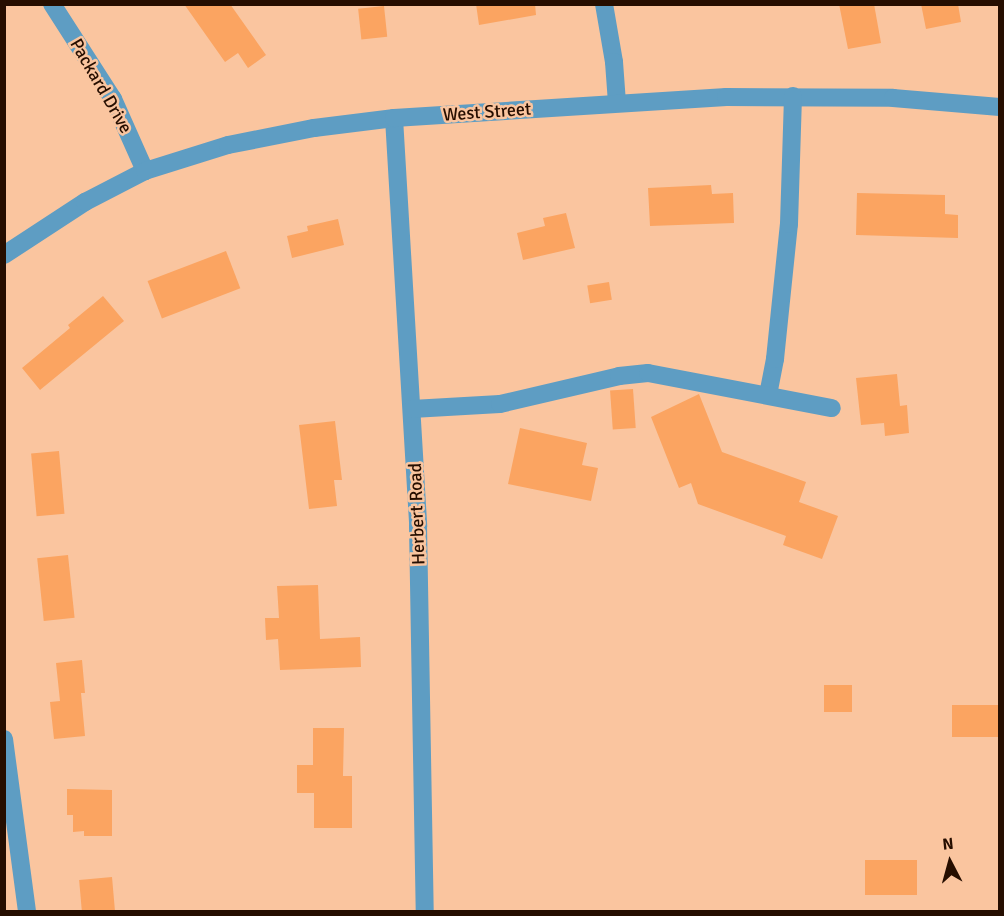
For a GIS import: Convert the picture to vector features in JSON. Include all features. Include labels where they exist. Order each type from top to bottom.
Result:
[{"type":"street","name":"Packard Drive","points":[[52,4],[113,99],[145,171]]},
{"type":"street","points":[[604,4],[614,62],[617,103]]},
{"type":"street","name":"West Street","points":[[4,255],[85,202],[145,171],[259,138],[314,128],[394,118],[617,103],[793,96],[893,98],[999,107]]},
{"type":"street","points":[[768,395],[775,359],[789,224],[793,96]]},
{"type":"street","name":"Herbert Road","points":[[394,118],[419,547],[425,912]]},
{"type":"street","points":[[412,409],[517,402],[634,373],[663,374],[832,408]]},
{"type":"street","points":[[4,739],[27,912]]},
{"type":"building","points":[[184,4],[230,4],[266,55],[248,68],[238,53],[225,62]]},
{"type":"building","points":[[476,4],[535,4],[536,15],[479,25]]},
{"type":"building","points":[[839,4],[874,4],[881,43],[848,49]]},
{"type":"building","points":[[921,4],[958,4],[961,22],[926,29]]},
{"type":"building","points":[[384,6],[387,37],[361,40],[358,9]]},
{"type":"building","points":[[711,185],[712,194],[733,193],[734,223],[650,226],[648,188]]},
{"type":"building","points":[[857,193],[945,195],[945,214],[958,215],[958,238],[856,235]]},
{"type":"building","points":[[566,213],[575,248],[523,260],[517,233],[545,226],[543,218]]},
{"type":"building","points":[[338,219],[344,245],[292,258],[287,236],[308,231],[307,226]]},
{"type":"building","points":[[226,251],[240,288],[162,318],[148,281]]},
{"type":"building","points":[[609,282],[612,300],[590,303],[587,285]]},
{"type":"building","points":[[103,296],[124,321],[40,390],[22,368],[70,328],[68,325]]},
{"type":"building","points":[[897,374],[900,406],[907,405],[909,433],[885,436],[884,423],[861,425],[856,378]]},
{"type":"building","points":[[633,389],[636,428],[613,430],[610,391]]},
{"type":"building","points":[[699,394],[722,452],[806,482],[799,502],[838,516],[822,559],[783,545],[786,536],[698,504],[691,483],[679,488],[651,417]]},
{"type":"building","points":[[335,421],[342,480],[334,480],[337,506],[309,509],[299,425]]},
{"type":"building","points":[[520,428],[587,443],[582,465],[598,468],[591,501],[508,484]]},
{"type":"building","points":[[59,451],[64,514],[37,516],[31,453]]},
{"type":"building","points":[[68,555],[75,618],[44,621],[37,558]]},
{"type":"building","points":[[318,585],[320,639],[360,637],[361,667],[280,670],[278,639],[266,640],[265,618],[279,618],[277,586]]},
{"type":"building","points":[[82,660],[85,693],[81,693],[85,736],[54,739],[50,702],[60,701],[56,663]]},
{"type":"building","points":[[824,685],[852,685],[852,712],[824,712]]},
{"type":"building","points":[[952,705],[999,705],[999,737],[952,737]]},
{"type":"building","points":[[313,728],[344,728],[343,776],[352,776],[352,828],[314,828],[314,793],[297,793],[297,765],[313,765]]},
{"type":"building","points":[[67,789],[112,790],[112,836],[84,836],[84,831],[73,832],[73,815],[67,815]]},
{"type":"building","points":[[865,860],[917,860],[917,895],[865,895]]},
{"type":"building","points":[[112,877],[115,912],[82,912],[79,880]]}]
